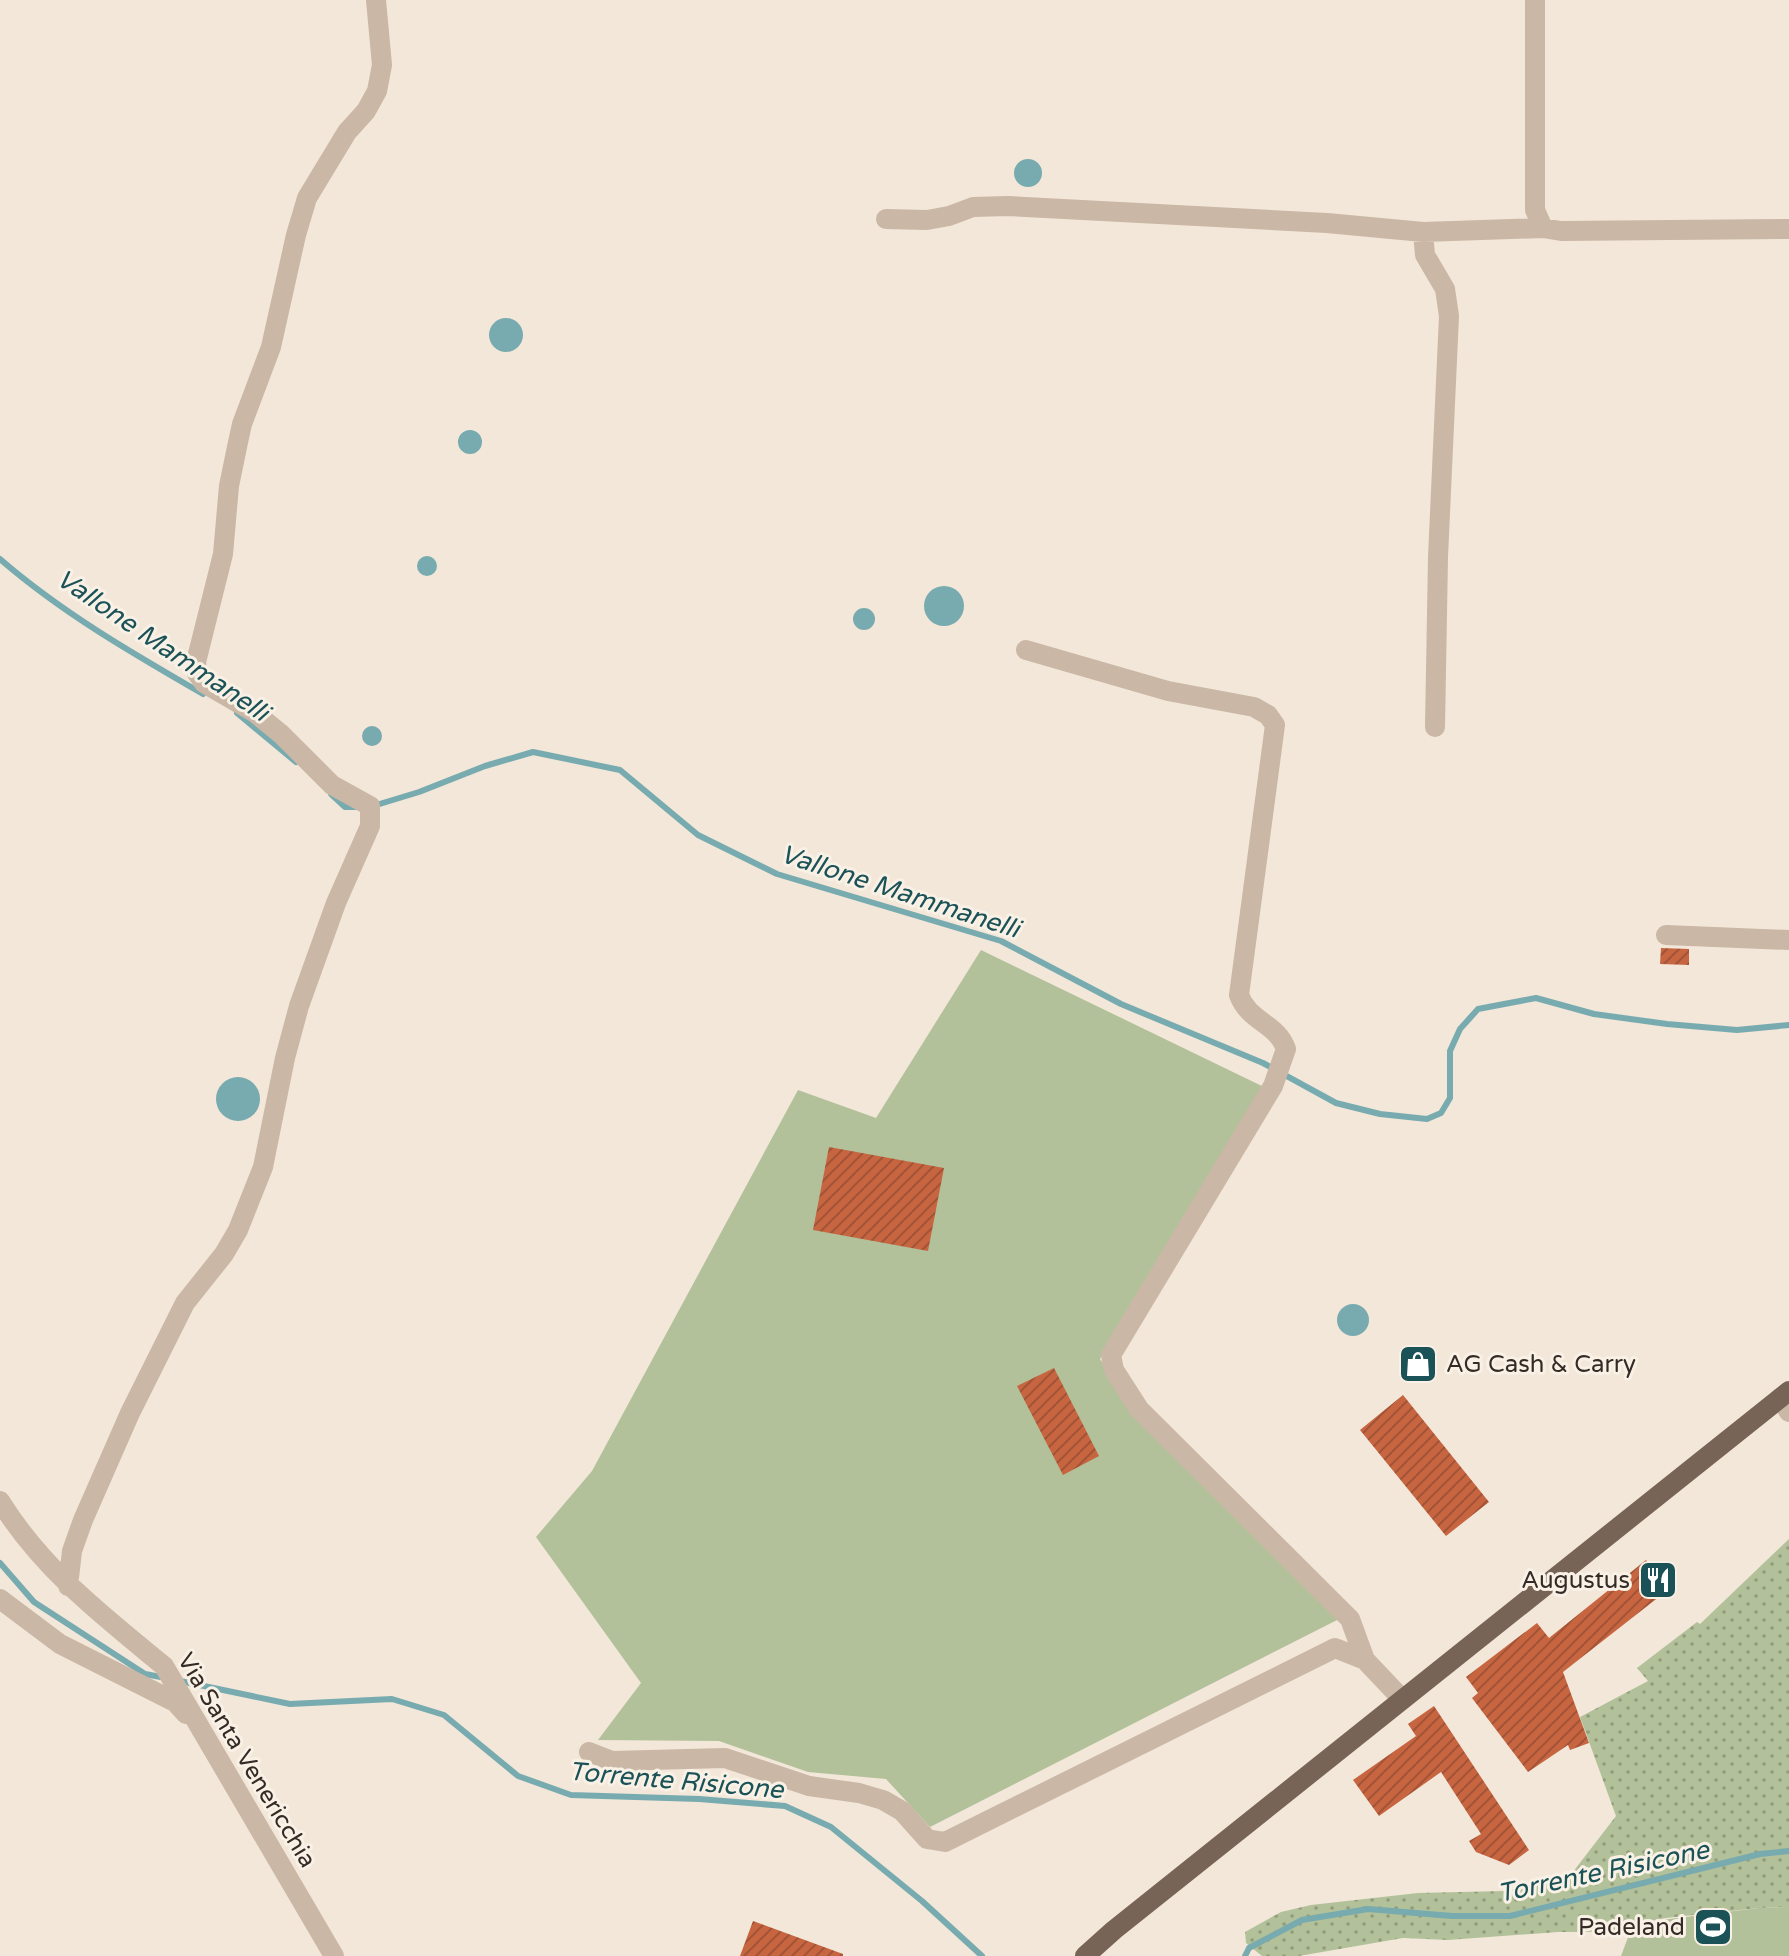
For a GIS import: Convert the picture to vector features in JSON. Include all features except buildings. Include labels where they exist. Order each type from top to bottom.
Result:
[{"type":"main road","points":[[1085,1956],[1402,1699],[1786,1400]]},
{"type":"street","points":[[68,1586],[72,1551],[83,1520],[154,1363],[185,1303],[224,1254],[238,1230],[263,1167],[299,1006],[336,903],[370,826],[370,806],[332,785],[254,712],[204,683],[197,673],[196,662],[223,554],[229,486],[242,424],[271,347],[307,198],[347,132],[366,111],[377,91],[382,65],[376,0]]},
{"type":"street","points":[[1535,0],[1535,210],[1543,228]]},
{"type":"street","points":[[886,219],[927,220],[973,207],[1008,206],[1327,223],[1423,232],[1543,228],[1561,231],[1789,229]]},
{"type":"street","points":[[1423,232],[1425,255],[1445,289],[1449,316],[1438,557],[1435,727]]},
{"type":"street","points":[[1026,650],[1168,691],[1254,707],[1268,715],[1275,725],[1239,995],[1244,1008],[1282,1038],[1286,1049],[1273,1086],[1111,1355],[1114,1370],[1139,1409],[1350,1619],[1365,1660],[1402,1699]]},
{"type":"street","points":[[1666,935],[1789,940]]},
{"type":"street","name":"Via Santa Venericchia","points":[[0,1501],[38,1554],[68,1586],[164,1666],[334,1956]]},
{"type":"street","points":[[0,1599],[60,1644],[175,1702],[195,1722]]},
{"type":"street","points":[[589,1752],[612,1761],[725,1758],[809,1786],[859,1793],[883,1800],[902,1811],[927,1839],[945,1842],[1335,1648],[1365,1660]]},
{"type":"green space","points":[[981,950],[1266,1088],[1100,1359],[1139,1414],[1343,1617],[930,1827],[886,1779],[808,1772],[719,1741],[598,1740],[641,1683],[536,1537],[592,1471],[798,1090],[876,1118]]},
{"type":"green space","points":[[1789,1539],[1789,1907],[1666,1918],[1645,1922],[1630,1932],[1558,1932],[1448,1940],[1403,1938],[1299,1956],[1262,1956],[1246,1943],[1245,1932],[1281,1912],[1311,1905],[1418,1893],[1505,1891],[1551,1880],[1566,1881],[1616,1816],[1580,1717],[1648,1681],[1637,1668],[1697,1622],[1700,1624]]},
{"type":"green space","name":"Padeland","points":[[1789,1907],[1789,1956],[1621,1956],[1630,1932],[1645,1922]]},
{"type":"water","points":[[1028,159],[1038,163],[1042,173],[1038,183],[1028,187],[1018,183],[1014,173],[1018,163]]},
{"type":"water","points":[[506,318],[518,323],[523,335],[518,347],[506,352],[494,347],[489,335],[494,323]]},
{"type":"water","points":[[470,430],[479,433],[482,442],[479,451],[470,454],[461,451],[458,442],[461,433]]},
{"type":"water","points":[[427,556],[434,559],[437,566],[434,573],[427,576],[420,573],[417,566],[420,559]]},
{"type":"water","points":[[944,586],[958,592],[964,606],[958,620],[944,626],[930,620],[924,606],[930,592]]},
{"type":"water","points":[[864,608],[872,611],[875,619],[872,627],[864,630],[856,627],[853,619],[856,611]]},
{"type":"water","points":[[372,726],[379,729],[382,736],[379,743],[372,746],[365,743],[362,736],[365,729]]},
{"type":"water","points":[[238,1077],[254,1083],[260,1099],[254,1115],[238,1121],[222,1115],[216,1099],[222,1083]]},
{"type":"water","points":[[1353,1304],[1364,1309],[1369,1320],[1364,1331],[1353,1336],[1342,1331],[1337,1320],[1342,1309]]},
{"type":"waterway","name":"Vallone Mammanelli","points":[[0,559],[72,614],[203,694]]},
{"type":"waterway","name":"Vallone Mammanelli","points":[[237,713],[296,762]]},
{"type":"waterway","name":"Vallone Mammanelli","points":[[373,806],[533,752],[620,770],[698,835],[777,874],[1001,941],[1121,1004],[1263,1063],[1336,1103],[1380,1114],[1427,1119],[1441,1113],[1450,1098],[1450,1051],[1460,1029],[1478,1009],[1536,998],[1594,1014],[1667,1024],[1737,1030],[1789,1025]]},
{"type":"waterway","name":"Vallone Mammanelli","points":[[331,794],[345,807],[358,807]]},
{"type":"waterway","name":"Torrente Risicone","points":[[0,1563],[34,1602],[145,1674],[166,1678]]},
{"type":"waterway","name":"Torrente Risicone","points":[[180,1681],[290,1704],[392,1699],[444,1715],[518,1776],[571,1795],[699,1799],[785,1806],[831,1827],[922,1901],[982,1956]]},
{"type":"waterway","name":"Torrente Risicone","points":[[1245,1956],[1249,1948],[1302,1920],[1368,1909],[1452,1916],[1510,1916],[1760,1854],[1789,1851]]},
{"type":"place","name":"AG Cash & Carry","points":[[1418,1364]]},
{"type":"place","name":"Augustus","points":[[1658,1580]]},
{"type":"place","name":"Padeland","points":[[1713,1927]]}]
